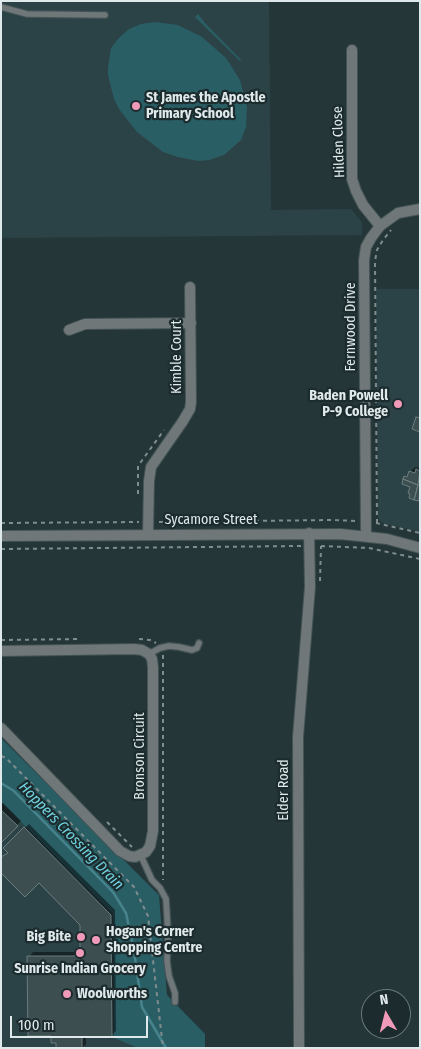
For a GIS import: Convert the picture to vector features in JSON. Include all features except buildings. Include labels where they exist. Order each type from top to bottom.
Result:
[{"type":"street","name":"Hilden Close","points":[[352,50],[352,179],[363,205],[380,226]]},
{"type":"street","name":"Fernwood Drive","points":[[366,536],[364,260],[368,243],[380,226],[398,213],[420,209]]},
{"type":"street","name":"Kimble Court","points":[[148,534],[151,467],[190,409],[192,389],[190,287]]},
{"type":"street","points":[[69,330],[85,324],[191,323]]},
{"type":"street","name":"Sycamore Street","points":[[1,536],[309,533],[366,536],[392,540],[420,548]]},
{"type":"street","name":"Elder Road","points":[[299,1048],[298,737],[310,587],[309,533]]},
{"type":"street","points":[[1,651],[134,649],[142,650],[149,654]]},
{"type":"street","name":"Bronson Circuit","points":[[141,856],[150,846],[153,832],[153,667],[149,654]]},
{"type":"street","points":[[1,728],[120,851],[129,856],[141,856]]},
{"type":"lane","points":[[1,8],[27,14],[105,15]]},
{"type":"lane","points":[[149,654],[169,646],[192,650],[197,648],[199,643]]},
{"type":"lane","points":[[141,856],[152,880],[160,888],[166,899],[167,962],[169,976],[175,993],[175,1002]]},
{"type":"path","points":[[377,523],[375,261],[377,250],[382,240],[392,230]]},
{"type":"path","points":[[138,494],[138,466],[167,426]]},
{"type":"path","points":[[1,523],[332,520],[377,523],[420,533]]},
{"type":"path","points":[[320,589],[321,546]]},
{"type":"path","points":[[1,548],[321,546],[369,548],[420,559]]},
{"type":"path","points":[[1,640],[87,639]]},
{"type":"path","points":[[134,639],[150,640],[160,648],[163,654],[164,880],[160,888]]},
{"type":"path","points":[[1,756],[6,758],[134,887],[148,916],[163,1048]]},
{"type":"shaded area","name":"St James the Apostle Primary School","points":[[269,1],[271,210],[351,209],[362,222],[362,235],[1,238],[1,2]]},
{"type":"shaded area","points":[[198,14],[241,60],[240,61],[195,17]]},
{"type":"shaded area","points":[[155,22],[178,25],[202,37],[226,58],[240,80],[247,106],[246,127],[241,140],[224,155],[198,161],[163,152],[137,132],[119,109],[114,99],[108,75],[111,48],[129,29],[141,24]]},
{"type":"shaded area","name":"Baden Powell P-9 College","points":[[376,289],[420,289],[420,532],[382,523],[378,518]]},
{"type":"shaded area","points":[[1,738],[159,895],[167,995],[205,1034],[205,1048],[138,1048],[114,1038],[113,914],[1,802]]},
{"type":"shaded area","points":[[1,802],[114,914],[114,1037],[138,1048],[1,1048]]},
{"type":"waterway","name":"Hoppers Crossing Drain","points":[[1,783],[14,791],[113,892],[126,913],[134,951],[142,1007],[166,1048]]},
{"type":"place","name":"St James the Apostle Primary School","points":[[136,106]]},
{"type":"place","name":"Baden Powell P-9 College","points":[[398,404]]},
{"type":"place","name":"Big Bite","points":[[81,937]]},
{"type":"place","name":"Hogan's Corner Shopping Centre","points":[[96,940]]},
{"type":"place","name":"Sunrise Indian Grocery","points":[[80,953]]},
{"type":"place","name":"Woolworths","points":[[67,994]]}]
